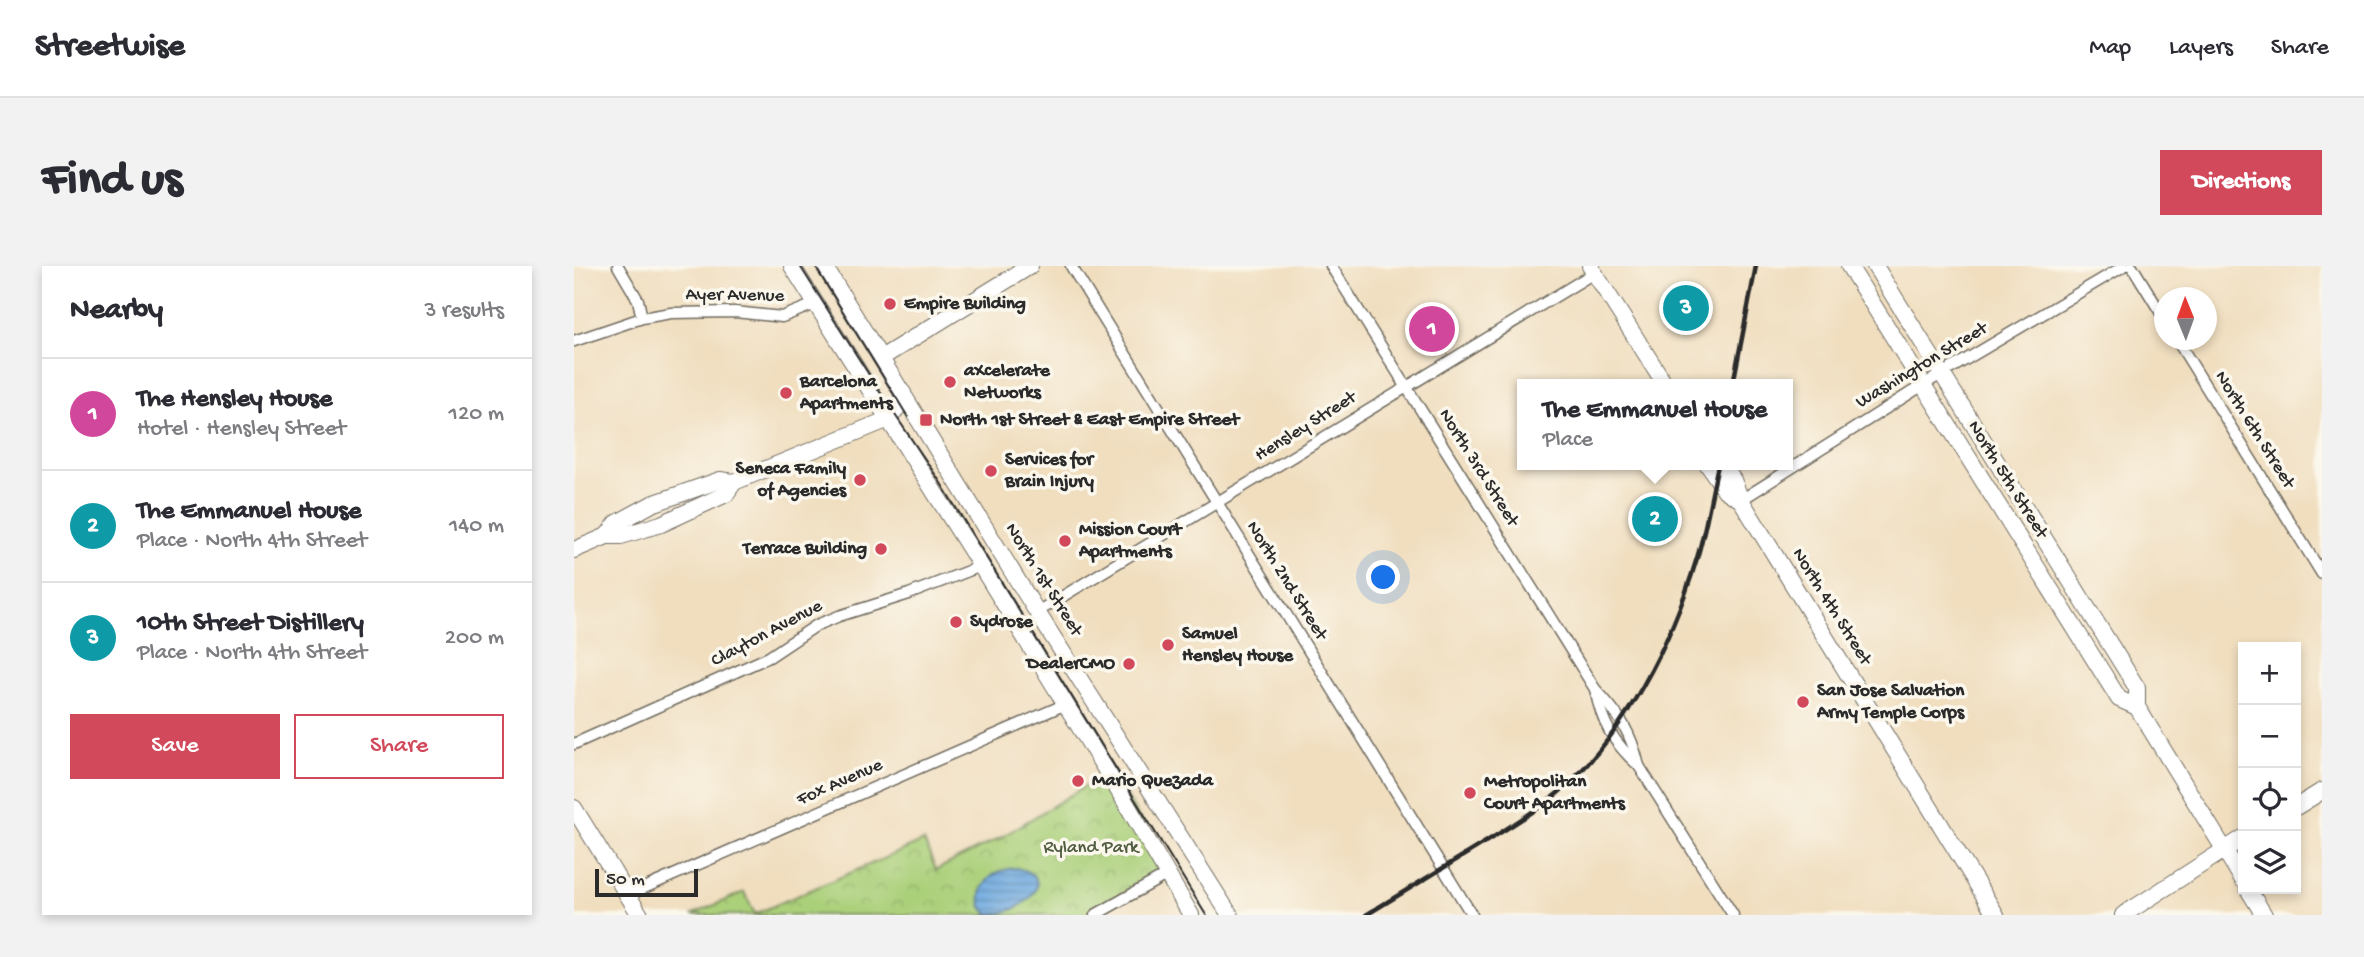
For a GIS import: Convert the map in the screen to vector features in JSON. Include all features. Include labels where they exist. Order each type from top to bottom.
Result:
[{"type":"main road","points":[[792,266],[1066,704],[1191,915]]},
{"type":"main road","name":"North 1st Street","points":[[824,266],[1037,612],[1230,915]]},
{"type":"main road","points":[[881,358],[1030,266]]},
{"type":"main road","name":"North 5th Street","points":[[1849,266],[2119,699],[2137,707]]},
{"type":"main road","name":"North 5th Street","points":[[1875,266],[2137,688],[2137,707],[2238,871]]},
{"type":"main road","points":[[1592,269],[1662,379]]},
{"type":"main road","points":[[574,550],[607,536],[621,536],[661,524],[726,494],[734,482],[889,419],[900,404],[903,393]]},
{"type":"main road","name":"North 4th Street","points":[[1711,470],[1725,490],[1741,500]]},
{"type":"main road","name":"North 4th Street","points":[[1726,470],[1741,500],[1996,915]]},
{"type":"main road","points":[[2301,804],[2322,791]]},
{"type":"main road","points":[[574,808],[640,915]]},
{"type":"main road","points":[[2123,915],[2238,842]]},
{"type":"main road","points":[[2251,894],[2264,915]]},
{"type":"street","points":[[618,266],[638,300],[642,318]]},
{"type":"street","name":"North 2nd Street","points":[[1070,266],[1472,915]]},
{"type":"street","name":"North 3rd Street","points":[[1331,266],[1595,689],[1621,720],[1633,741],[1639,766]]},
{"type":"street","name":"Washington Street","points":[[1793,467],[1941,374],[2124,266]]},
{"type":"street","points":[[2132,266],[2154,301]]},
{"type":"street","name":"Hensley Street","points":[[1037,612],[1406,387],[1592,269]]},
{"type":"street","name":"Ayer Avenue","points":[[574,341],[642,318],[695,311],[782,317],[815,304]]},
{"type":"street","name":"North 6th Street","points":[[2183,350],[2322,574]]},
{"type":"street","name":"Washington Street","points":[[1741,500],[1788,470]]},
{"type":"street","name":"Clayton Avenue","points":[[574,744],[769,657],[817,625],[981,566]]},
{"type":"street","name":"North 3rd Street","points":[[1595,689],[1600,715],[1611,734],[1620,748],[1639,766],[1733,915]]},
{"type":"street","name":"Fox Avenue","points":[[628,895],[1066,704]]},
{"type":"street","points":[[1095,915],[1168,874]]},
{"type":"green space","name":"Ryland Park","points":[[1112,770],[1167,868],[1084,915],[692,915],[744,892],[755,914],[924,841],[936,870],[998,839]]},
{"type":"water","points":[[1016,868],[1036,879],[1037,887],[1033,895],[1003,913],[986,912],[981,899],[987,881],[993,875]]},
{"type":"tram line","points":[[800,266],[939,480],[1206,915]]},
{"type":"tram line","points":[[815,266],[908,417]]},
{"type":"railway","points":[[1734,379],[1756,266]]},
{"type":"railway","points":[[1366,915],[1539,807],[1582,770],[1604,744],[1643,685],[1674,622],[1700,547],[1717,470]]},
{"type":"place","name":"Empire Building","points":[[890,304]]},
{"type":"place","name":"10th Street Distillery","points":[[1686,308]]},
{"type":"place","name":"The Hensley House","points":[[1432,329]]},
{"type":"place","name":"aXcelerate Networks","points":[[950,382]]},
{"type":"place","name":"Barcelona Apartments","points":[[786,393]]},
{"type":"place","name":"North 1st Street & East Empire Street","points":[[926,420]]},
{"type":"place","name":"Services for Brain Injury","points":[[991,471]]},
{"type":"place","name":"Seneca Family of Agencies","points":[[860,480]]},
{"type":"place","name":"The Emmanuel House","points":[[1655,519]]},
{"type":"place","name":"Mission Court Apartments","points":[[1065,541]]},
{"type":"place","name":"Terrace Building","points":[[881,549]]},
{"type":"place","name":"Sydrose","points":[[956,622]]},
{"type":"place","name":"Samuel Hensley House","points":[[1168,645]]},
{"type":"place","name":"DealerCMO","points":[[1129,664]]},
{"type":"place","name":"San Jose Salvation Army Temple Corps","points":[[1803,702]]},
{"type":"place","name":"Mario Quezada","points":[[1078,781]]},
{"type":"place","name":"Metropolitan Court Apartments","points":[[1470,793]]}]
